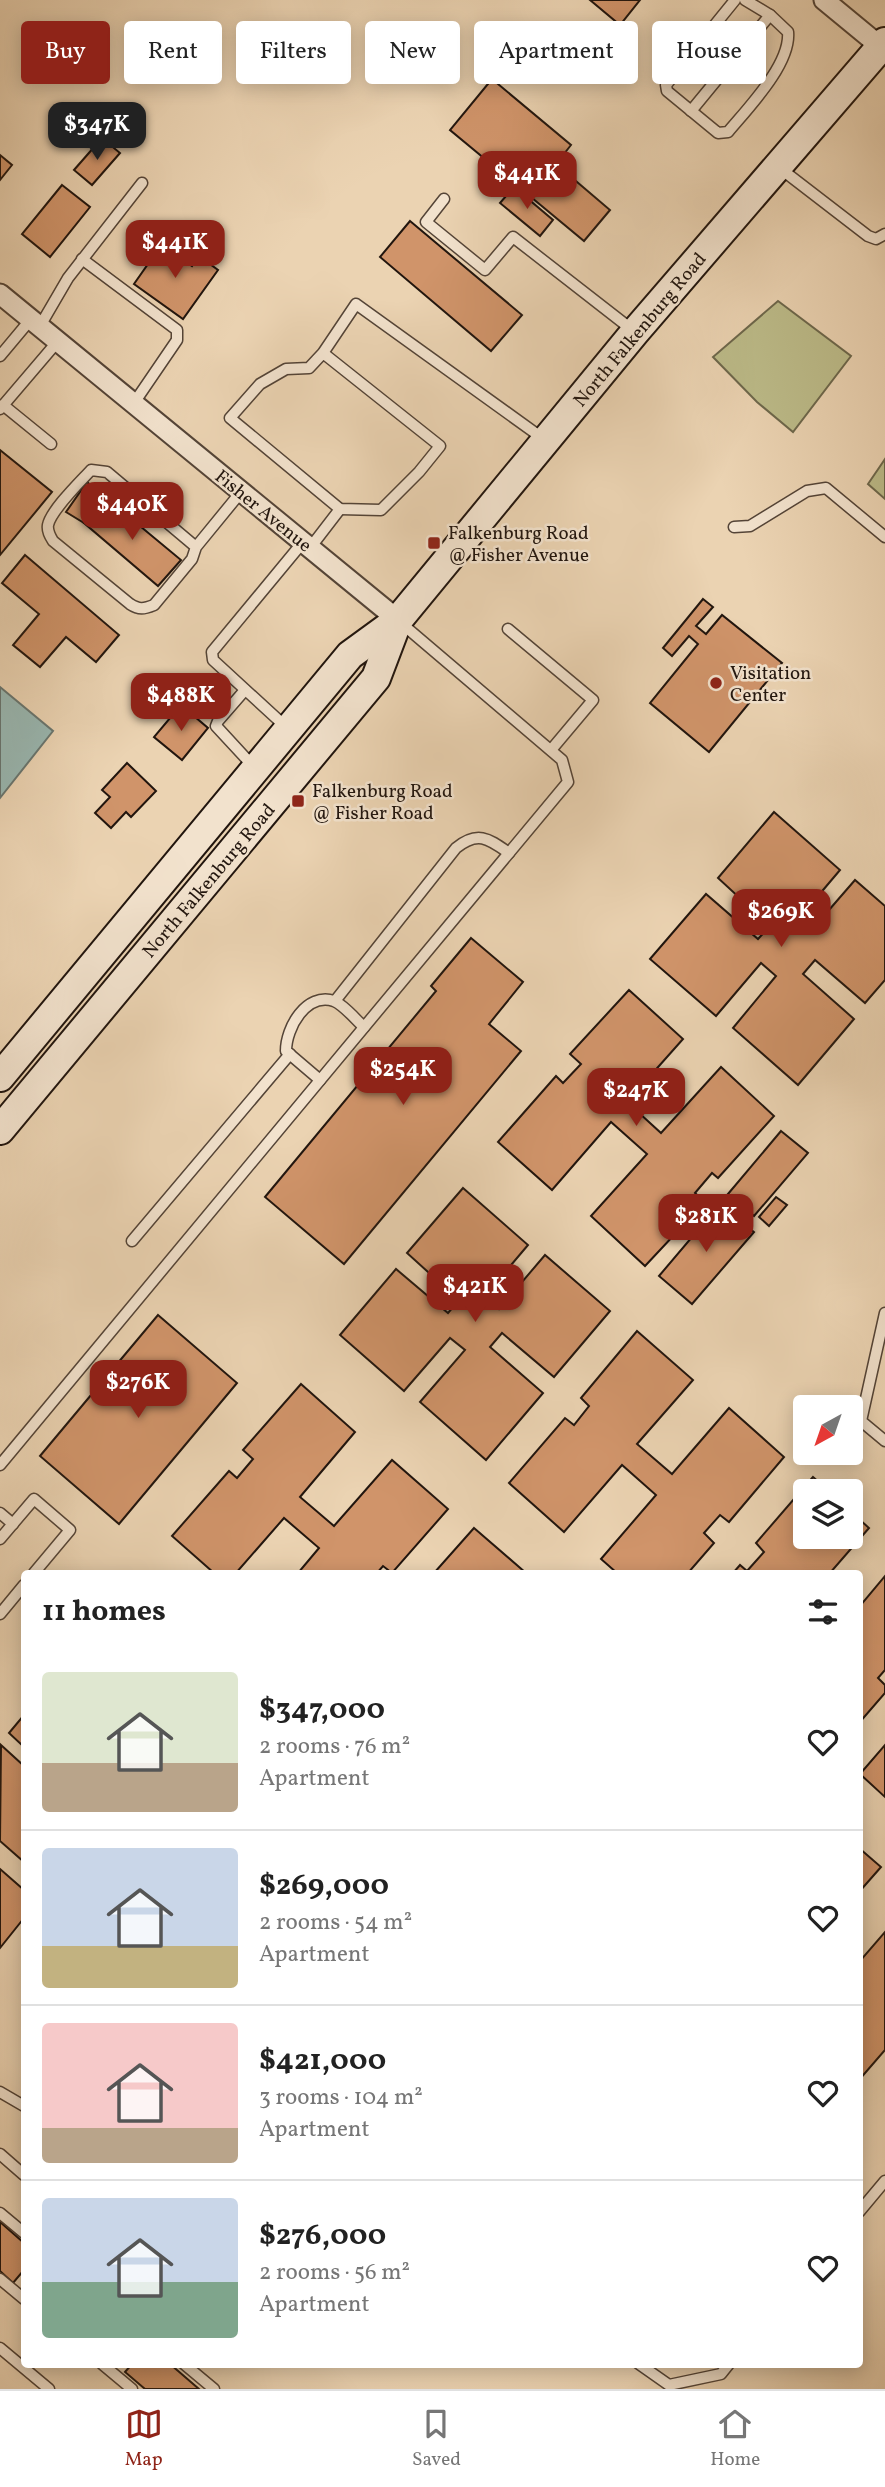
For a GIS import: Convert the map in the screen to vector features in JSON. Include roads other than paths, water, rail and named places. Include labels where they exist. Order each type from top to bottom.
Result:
[{"type":"street","points":[[824,0],[883,45]]},
{"type":"street","name":"North Falkenburg Road","points":[[0,1077],[350,655],[398,620],[635,332],[883,45]]},
{"type":"street","name":"Fisher Avenue","points":[[0,294],[398,620]]},
{"type":"street","name":"North Falkenburg Road","points":[[0,1130],[9,1101],[376,678],[398,620]]},
{"type":"lane","points":[[735,0],[666,85],[667,91],[718,133],[728,132],[774,76],[789,39],[788,32],[761,4],[745,0]]},
{"type":"lane","points":[[691,111],[770,15]]},
{"type":"lane","points":[[778,166],[868,236],[876,239],[885,234]]},
{"type":"lane","points":[[0,356],[35,323],[142,183]]},
{"type":"lane","points":[[444,200],[426,222],[485,270],[513,237],[635,332]]},
{"type":"lane","points":[[82,259],[177,330],[177,340],[134,403]]},
{"type":"lane","points":[[323,353],[440,446],[419,472],[381,510],[340,509],[230,418],[260,383],[286,369],[309,368],[323,353],[356,304],[545,441]]},
{"type":"lane","points":[[51,444],[1,407],[58,341]]},
{"type":"lane","points":[[196,547],[107,471],[91,470],[52,516],[48,525],[48,533],[54,541],[138,609],[154,605],[192,559],[196,547],[242,492]]},
{"type":"lane","points":[[734,527],[750,526],[807,491],[826,488],[885,537]]},
{"type":"lane","points":[[289,729],[214,660],[212,652],[340,509]]},
{"type":"lane","points":[[0,1465],[568,782],[562,760],[398,620]]},
{"type":"lane","points":[[508,629],[593,700],[551,750]]},
{"type":"lane","points":[[245,690],[218,720],[216,726],[256,768]]},
{"type":"lane","points":[[335,1002],[466,840],[478,837],[490,839],[509,853]]},
{"type":"lane","points":[[320,1080],[286,1051],[290,1028],[298,1016],[310,1004],[335,1002],[364,1027]]},
{"type":"lane","points":[[132,1241],[290,1054]]},
{"type":"lane","points":[[885,1313],[861,1421],[885,1441]]},
{"type":"lane","points":[[0,1539],[34,1499],[70,1530],[37,1570]]},
{"type":"lane","points":[[0,1513],[13,1524]]},
{"type":"lane","points":[[0,1614],[21,1588]]},
{"type":"lane","points":[[0,2092],[21,2104]]},
{"type":"lane","points":[[0,2154],[21,2172]]},
{"type":"lane","points":[[863,2207],[885,2181]]},
{"type":"lane","points":[[0,2213],[21,2230]]},
{"type":"lane","points":[[0,2279],[21,2296]]},
{"type":"lane","points":[[0,2348],[21,2366]]},
{"type":"lane","points":[[24,2368],[49,2389]]},
{"type":"lane","points":[[107,2368],[132,2389]]},
{"type":"lane","points":[[189,2368],[214,2389]]},
{"type":"lane","points":[[645,2368],[668,2385],[721,2374],[726,2368]]},
{"type":"water","points":[[0,687],[53,731],[0,798]]},
{"type":"place","name":"Falkenburg Road @ Fisher Avenue","points":[[434,543]]},
{"type":"place","name":"Visitation Center","points":[[716,683]]},
{"type":"place","name":"Falkenburg Road @ Fisher Road","points":[[298,801]]}]
